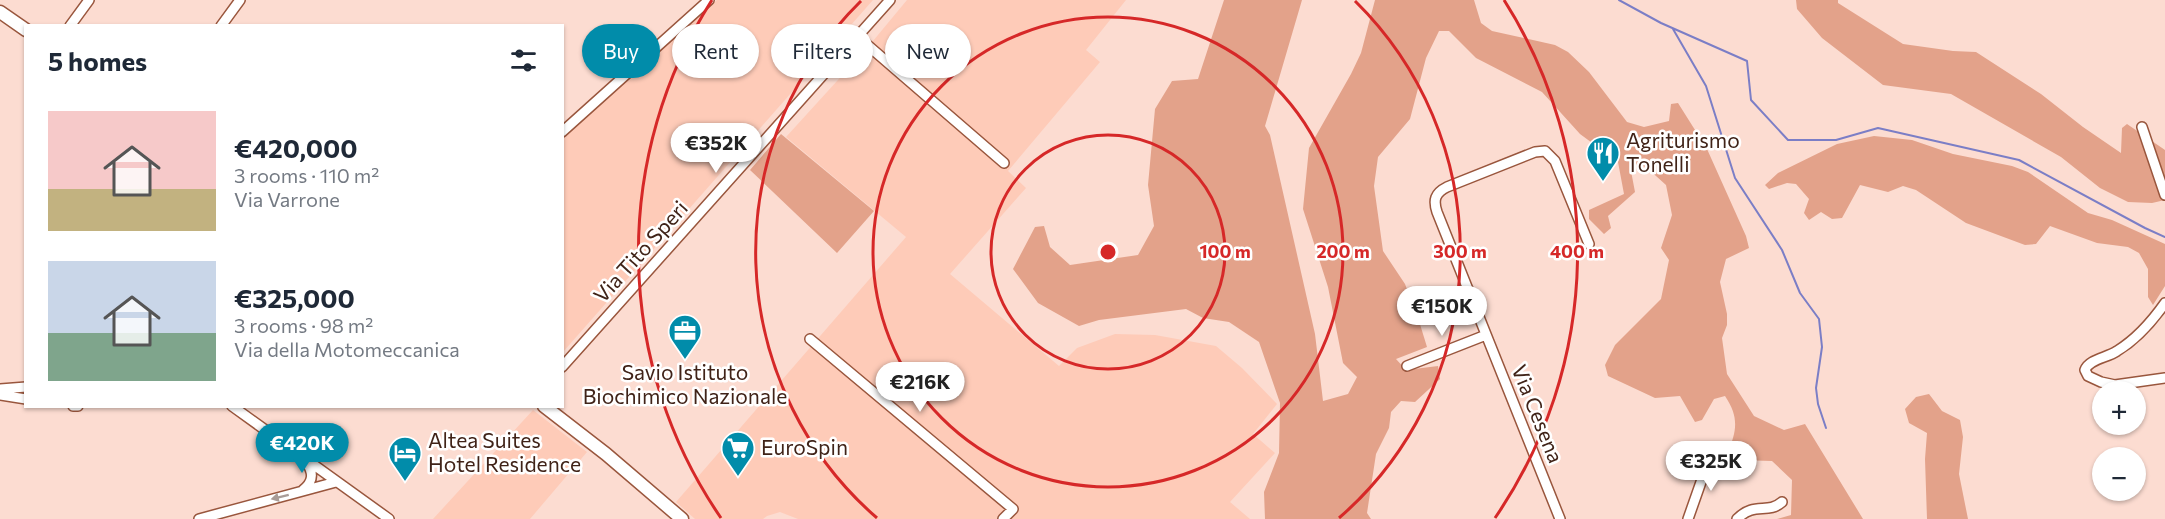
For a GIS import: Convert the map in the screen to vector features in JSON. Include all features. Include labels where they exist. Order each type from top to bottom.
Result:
[{"type":"main road","points":[[0,12],[24,29]]},
{"type":"main road","points":[[547,408],[682,519]]},
{"type":"street","points":[[71,24],[89,0]]},
{"type":"street","points":[[222,24],[240,0]]},
{"type":"street","points":[[564,130],[709,0]]},
{"type":"street","name":"Via Tito Speri","points":[[868,24],[890,0]]},
{"type":"street","points":[[873,50],[1004,163]]},
{"type":"street","name":"Via Tito Speri","points":[[564,365],[820,78]]},
{"type":"street","points":[[2142,127],[2164,194]]},
{"type":"street","name":"Via Cesena","points":[[1560,519],[1437,212],[1435,201],[1439,192],[1447,187],[1535,152],[1547,152],[1555,161],[1589,244]]},
{"type":"street","points":[[2165,303],[2126,345],[2111,355],[2090,363],[2085,370],[2088,376],[2111,385],[2165,378]]},
{"type":"street","points":[[1407,366],[1486,334]]},
{"type":"street","points":[[810,339],[1013,509],[1004,519]]},
{"type":"street","points":[[5,392],[24,387]]},
{"type":"street","points":[[5,392],[24,398]]},
{"type":"street","points":[[235,408],[389,519]]},
{"type":"street","points":[[1688,453],[1703,478]]},
{"type":"street","points":[[1688,519],[1703,478],[1716,457]]},
{"type":"street","points":[[303,491],[310,483],[312,476],[311,469],[304,459]]},
{"type":"street","points":[[199,519],[336,482]]},
{"type":"street","points":[[1737,519],[1750,509],[1774,508],[1782,502]]},
{"type":"shaded area","points":[[717,0],[873,0],[852,24],[771,24],[771,78],[804,78],[564,351],[564,134],[628,78],[660,78],[660,50],[672,39],[672,78],[759,78],[759,24],[690,24]]},
{"type":"shaded area","points":[[907,0],[1126,0],[1086,50],[1100,62],[1008,171],[1026,188],[950,274],[1059,366],[1077,348],[1115,334],[1155,335],[1216,346],[1242,368],[1277,404],[1253,434],[1275,453],[1230,502],[1250,519],[798,519],[780,512],[763,519],[695,519],[676,502],[906,237],[786,137],[840,78],[873,78],[873,41],[885,27],[885,78],[971,78],[971,24],[887,24]]},
{"type":"shaded area","points":[[1224,0],[1302,0],[1265,126],[1270,135],[1315,334],[1323,401],[1348,394],[1357,377],[1343,363],[1328,287],[1303,209],[1309,148],[1361,53],[1375,0],[1474,0],[1481,23],[1492,31],[1555,45],[1568,52],[1589,72],[1627,122],[1644,127],[1669,121],[1671,104],[1678,103],[1707,149],[1746,236],[1749,248],[1726,259],[1720,282],[1727,314],[1727,325],[1722,338],[1727,374],[1754,416],[1784,430],[1805,424],[1863,519],[1777,519],[1791,515],[1792,480],[1772,461],[1738,460],[1728,452],[1735,424],[1733,411],[1725,396],[1714,399],[1702,420],[1695,422],[1680,396],[1655,398],[1608,376],[1605,365],[1615,345],[1661,299],[1669,260],[1661,248],[1672,215],[1666,185],[1646,167],[1637,164],[1631,171],[1635,192],[1608,216],[1611,228],[1604,234],[1589,219],[1589,210],[1624,194],[1618,162],[1580,134],[1542,92],[1476,58],[1449,31],[1439,31],[1426,58],[1410,119],[1378,157],[1374,186],[1383,251],[1405,284],[1427,347],[1396,359],[1406,370],[1438,366],[1440,379],[1415,402],[1401,401],[1391,412],[1389,428],[1376,454],[1367,513],[1371,519],[1265,519],[1264,492],[1279,453],[1280,403],[1259,342],[1229,322],[1203,318],[1186,309],[1099,320],[1079,326],[1038,303],[1013,269],[1035,227],[1044,226],[1050,247],[1070,265],[1138,255],[1154,226],[1148,185],[1155,109],[1172,81],[1198,79]]},
{"type":"shaded area","points":[[1796,0],[1838,0],[1838,3],[1903,44],[1976,52],[2041,94],[2121,153],[2122,128],[2127,124],[2165,150],[2165,200],[2152,203],[2128,202],[2100,188],[2061,157],[1951,94],[1883,85],[1822,38],[1797,9]]},
{"type":"shaded area","points":[[781,134],[874,211],[837,253],[750,170]]},
{"type":"shaded area","points":[[1874,136],[1912,140],[1953,154],[2012,166],[2028,172],[2088,213],[2112,220],[2165,244],[2165,286],[2153,305],[2148,297],[2148,269],[2139,253],[2128,247],[2097,243],[2050,226],[2036,244],[2025,245],[1966,223],[1916,190],[1903,186],[1888,192],[1860,185],[1842,218],[1832,219],[1821,212],[1809,220],[1804,213],[1809,199],[1796,184],[1787,183],[1769,189],[1765,185],[1778,173],[1837,144]]},
{"type":"shaded area","points":[[1929,394],[1942,411],[1960,420],[1963,437],[1959,474],[1968,519],[1927,519],[1925,459],[1927,433],[1909,423],[1905,409],[1916,397]]},
{"type":"shaded area","points":[[533,410],[587,452],[530,519],[433,519]]},
{"type":"waterway","points":[[1619,0],[1661,23],[1747,61],[1751,100],[1788,140],[1836,140],[1878,128],[2019,160],[2165,237]]},
{"type":"waterway","points":[[1673,29],[1706,86],[1735,178],[1782,250],[1800,293],[1819,319],[1822,347],[1816,388],[1818,404],[1826,428]]},
{"type":"place","name":"Agriturismo Tonelli","points":[[1603,182]]},
{"type":"place","name":"Savio Istituto Biochimico Nazionale","points":[[685,360]]},
{"type":"place","name":"EuroSpin","points":[[738,477]]},
{"type":"place","name":"Altea Suites Hotel Residence","points":[[405,482]]}]
